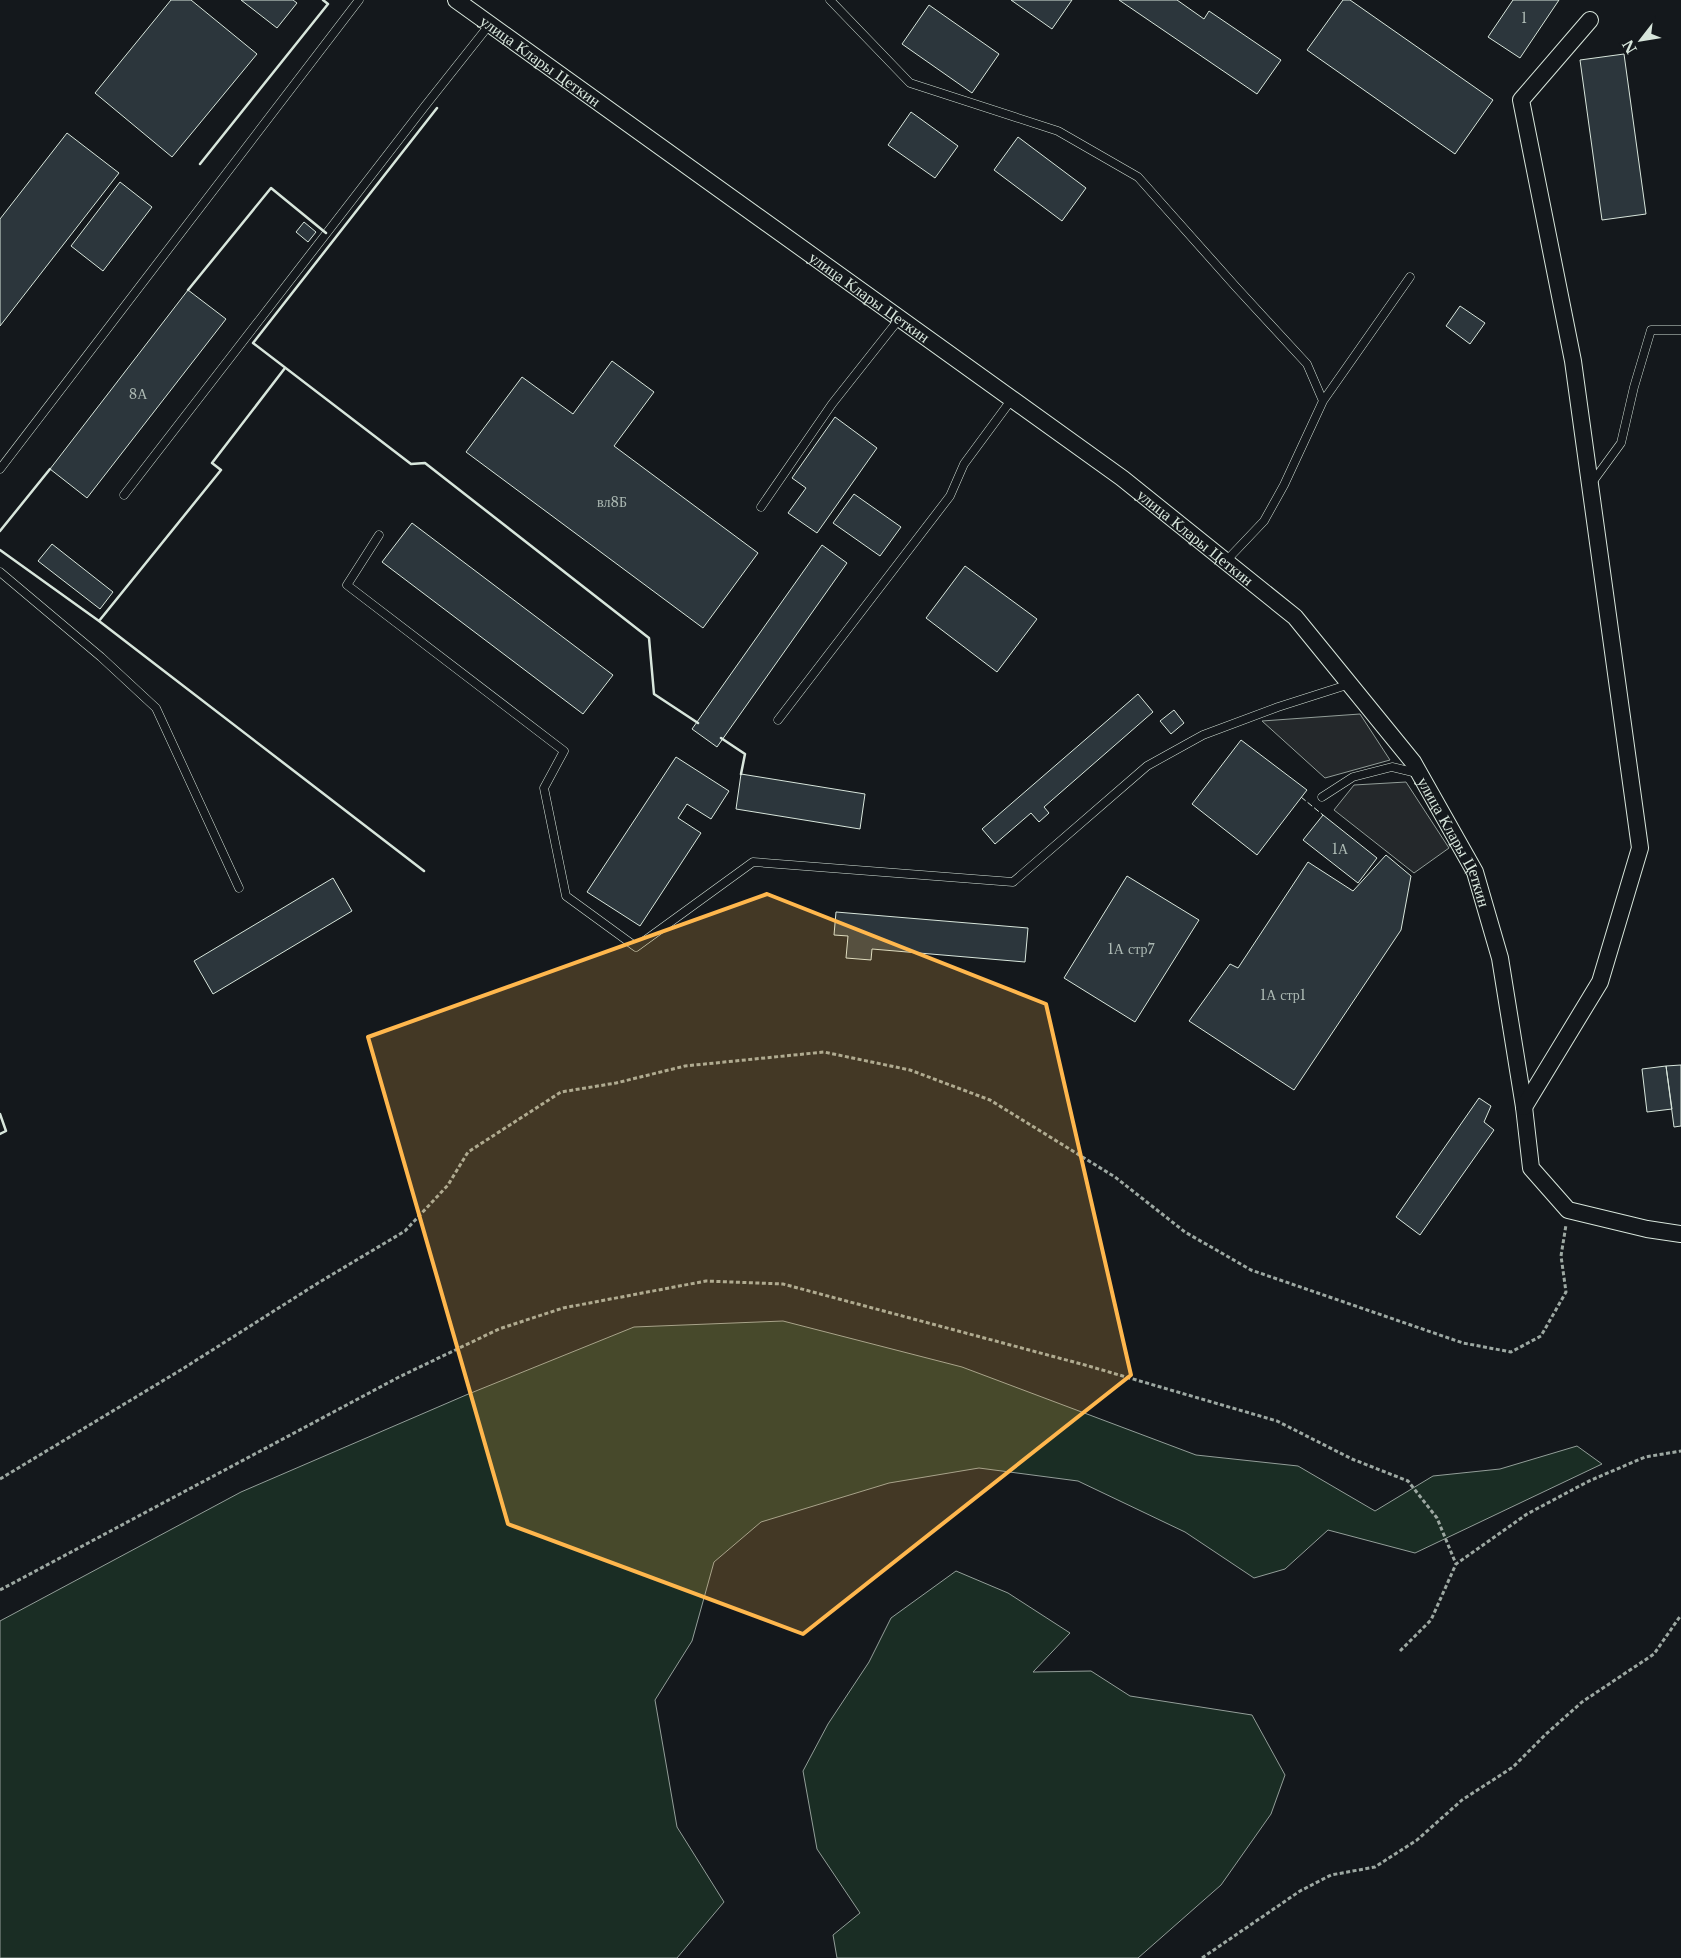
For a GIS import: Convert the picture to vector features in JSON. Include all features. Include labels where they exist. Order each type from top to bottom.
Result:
[{"type":"street","name":"улица Клары Цеткин","points":[[456,0],[1122,478],[1295,617],[1413,762],[1475,872],[1500,958],[1524,1107],[1531,1168],[1568,1210]]},
{"type":"street","points":[[1524,1107],[1600,982],[1640,848],[1573,361],[1521,100],[1590,20]]},
{"type":"street","points":[[1568,1210],[1647,1229],[1681,1234]]},
{"type":"lane","points":[[0,469],[359,0]]},
{"type":"lane","points":[[830,0],[910,83],[1058,132],[1138,177],[1307,364],[1323,401]]},
{"type":"lane","points":[[124,496],[424,106],[490,24]]},
{"type":"lane","points":[[1226,562],[1264,521],[1284,486],[1323,401],[1410,277]]},
{"type":"lane","points":[[761,507],[832,404],[900,318]]},
{"type":"lane","points":[[1590,486],[1621,443],[1634,387],[1651,330],[1681,330]]},
{"type":"lane","points":[[778,720],[950,496],[964,464],[1012,399]]},
{"type":"lane","points":[[379,535],[347,585],[564,751],[544,788],[566,896],[636,947],[753,862],[1014,882],[1147,766],[1203,735],[1278,707],[1350,684]]},
{"type":"lane","points":[[0,572],[101,657],[156,708],[239,888]]},
{"type":"lane","points":[[1322,797],[1354,777],[1392,767],[1419,774]]},
{"type":"path","points":[[0,1478],[184,1368],[318,1282],[405,1231],[448,1186],[468,1152],[561,1092],[616,1083],[685,1066],[824,1052],[910,1070],[990,1100],[1115,1177],[1185,1232],[1251,1270],[1464,1343],[1511,1352],[1541,1336],[1566,1292],[1561,1256],[1568,1210]]},
{"type":"path","points":[[0,1590],[399,1377],[499,1329],[563,1308],[706,1281],[783,1284],[1085,1365],[1277,1422],[1352,1459],[1408,1481],[1437,1518],[1456,1564]]},
{"type":"path","points":[[1400,1650],[1431,1620],[1456,1564],[1527,1514],[1589,1480],[1645,1457],[1681,1451]]},
{"type":"path","points":[[1202,1958],[1300,1891],[1330,1875],[1375,1867],[1417,1840],[1462,1800],[1514,1767],[1546,1734],[1582,1702],[1654,1654],[1681,1615]]},
{"type":"highlighted area","points":[[767,894],[1046,1004],[1131,1375],[803,1634],[508,1524],[368,1037]]},
{"type":"green space","points":[[783,1321],[962,1367],[1196,1455],[1298,1466],[1375,1511],[1433,1476],[1500,1469],[1577,1446],[1602,1464],[1415,1553],[1328,1530],[1285,1569],[1254,1578],[1185,1532],[1078,1481],[979,1468],[889,1483],[761,1522],[714,1562],[692,1641],[655,1700],[677,1827],[724,1902],[677,1958],[0,1958],[0,1621],[241,1492],[466,1395],[634,1327]]},
{"type":"green space","points":[[956,1571],[1008,1593],[1070,1633],[1033,1672],[1091,1671],[1130,1696],[1252,1715],[1285,1775],[1271,1814],[1221,1885],[1138,1958],[837,1958],[833,1935],[860,1913],[817,1849],[803,1771],[828,1724],[869,1662],[891,1618]]},
{"type":"shaded area","points":[[1360,714],[1390,760],[1325,778],[1262,721]]},
{"type":"shaded area","points":[[1406,782],[1449,848],[1414,873],[1334,810],[1354,785]]},
{"type":"building","points":[[171,0],[191,0],[257,54],[172,157],[95,93]]},
{"type":"building","points":[[241,0],[293,0],[297,3],[277,28]]},
{"type":"building","points":[[1011,0],[1072,0],[1052,29]]},
{"type":"building","points":[[1119,0],[1177,0],[1204,19],[1209,11],[1281,60],[1257,94]]},
{"type":"building","points":[[1343,0],[1350,0],[1493,100],[1455,154],[1307,50]]},
{"type":"building","points":[[1513,0],[1559,0],[1520,58],[1488,37]]},
{"type":"building","points":[[929,5],[999,54],[972,93],[902,44]]},
{"type":"building","points":[[1624,54],[1646,214],[1602,220],[1580,60]]},
{"type":"building","points":[[911,112],[958,146],[935,178],[888,145]]},
{"type":"building","points":[[67,133],[119,173],[0,326],[0,219]]},
{"type":"building","points":[[1018,137],[1086,188],[1062,221],[994,170]]},
{"type":"building","points":[[120,182],[152,207],[103,271],[71,246]]},
{"type":"building","points":[[304,222],[316,232],[308,242],[296,232]]},
{"type":"building","points":[[188,290],[226,319],[87,498],[50,469]]},
{"type":"building","points":[[1460,306],[1485,323],[1470,344],[1446,326]]},
{"type":"building","points":[[612,361],[654,392],[614,446],[758,553],[703,628],[466,452],[522,377],[573,414]]},
{"type":"building","points":[[835,417],[877,448],[817,533],[788,513],[806,488],[792,478]]},
{"type":"building","points":[[854,494],[901,527],[880,556],[833,523]]},
{"type":"building","points":[[412,523],[613,675],[583,714],[382,562]]},
{"type":"building","points":[[52,544],[113,592],[100,609],[38,561]]},
{"type":"building","points":[[822,545],[847,563],[717,747],[692,729]]},
{"type":"building","points":[[965,566],[1037,619],[997,672],[926,618]]},
{"type":"building","points":[[1138,694],[1153,712],[1044,807],[1049,813],[1039,822],[1031,813],[995,844],[982,829]]},
{"type":"building","points":[[1174,710],[1184,723],[1171,734],[1160,721]]},
{"type":"building","points":[[1241,740],[1307,790],[1257,855],[1192,804]]},
{"type":"building","points":[[676,757],[729,791],[711,819],[687,804],[678,818],[701,833],[640,926],[587,892]]},
{"type":"building","points":[[741,774],[865,794],[860,829],[736,809]]},
{"type":"building","points":[[1323,815],[1377,858],[1358,883],[1303,840]]},
{"type":"building","points":[[1386,855],[1411,876],[1401,930],[1294,1090],[1189,1021],[1230,964],[1238,968],[1308,862],[1353,891]]},
{"type":"building","points":[[1127,876],[1199,920],[1135,1022],[1064,978]]},
{"type":"building","points":[[333,878],[352,911],[213,994],[194,961]]},
{"type":"building","points":[[836,912],[1028,928],[1025,962],[872,949],[871,960],[846,958],[848,936],[834,935]]},
{"type":"building","points":[[1681,1065],[1681,1126],[1674,1127],[1666,1066]]},
{"type":"building","points":[[1666,1066],[1672,1109],[1647,1112],[1642,1069]]},
{"type":"building","points":[[1479,1098],[1491,1106],[1484,1122],[1494,1130],[1420,1235],[1396,1217]]},
{"type":"fence","points":[[1301,797],[1323,815]]},
{"type":"wall","points":[[200,164],[328,4],[323,0]]},
{"type":"wall","points":[[437,108],[253,343],[411,464],[425,463],[649,638],[654,694],[698,723]]},
{"type":"wall","points":[[188,290],[271,188],[326,233]]},
{"type":"wall","points":[[0,550],[99,621],[221,470],[212,463],[285,368]]},
{"type":"wall","points":[[0,531],[50,469]]},
{"type":"wall","points":[[99,621],[424,871]]},
{"type":"wall","points":[[721,738],[745,754],[741,774]]},
{"type":"wall","points":[[0,1114],[6,1131],[0,1134]]}]
